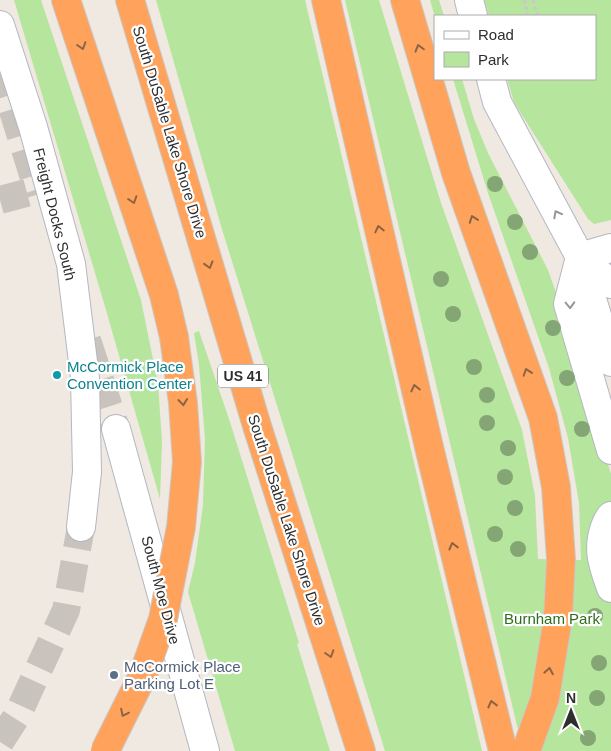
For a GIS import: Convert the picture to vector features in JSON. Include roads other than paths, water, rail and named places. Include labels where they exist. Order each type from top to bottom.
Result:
[{"type":"highway","points":[[66,0],[164,295],[174,337],[183,403],[187,462],[181,527],[163,619],[143,675],[105,751]]},
{"type":"highway","name":"South DuSable Lake Shore Drive","points":[[130,0],[258,426],[361,751]]},
{"type":"highway","points":[[326,0],[429,447],[503,751]]},
{"type":"highway","points":[[405,0],[456,173],[543,418],[556,487],[561,559],[558,618],[545,698],[526,751]]},
{"type":"street","points":[[469,0],[474,15]]},
{"type":"street","name":"Freight Docks South","points":[[0,26],[33,127],[71,264],[85,378],[87,472],[81,527]]},
{"type":"street","points":[[491,80],[497,102],[580,257],[611,362]]},
{"type":"street","points":[[580,257],[611,248]]},
{"type":"street","points":[[580,257],[611,284]]},
{"type":"street","points":[[580,257],[568,304],[611,450]]},
{"type":"street","name":"South Moe Drive","points":[[116,429],[205,751]]},
{"type":"street","points":[[608,529],[600,552],[611,588]]},
{"type":"tunnel","points":[[0,69],[39,194]]},
{"type":"tunnel","points":[[0,200],[37,190]]},
{"type":"tunnel","points":[[87,340],[116,429]]},
{"type":"tunnel","points":[[0,742],[18,714],[66,610],[81,527]]},
{"type":"place","name":"McCormick Place Convention Center","points":[[57,375]]},
{"type":"place","name":"McCormick Place Parking Lot E","points":[[114,675]]},
{"type":"park label","name":"Burnham Park","points":[[552,618]]}]
